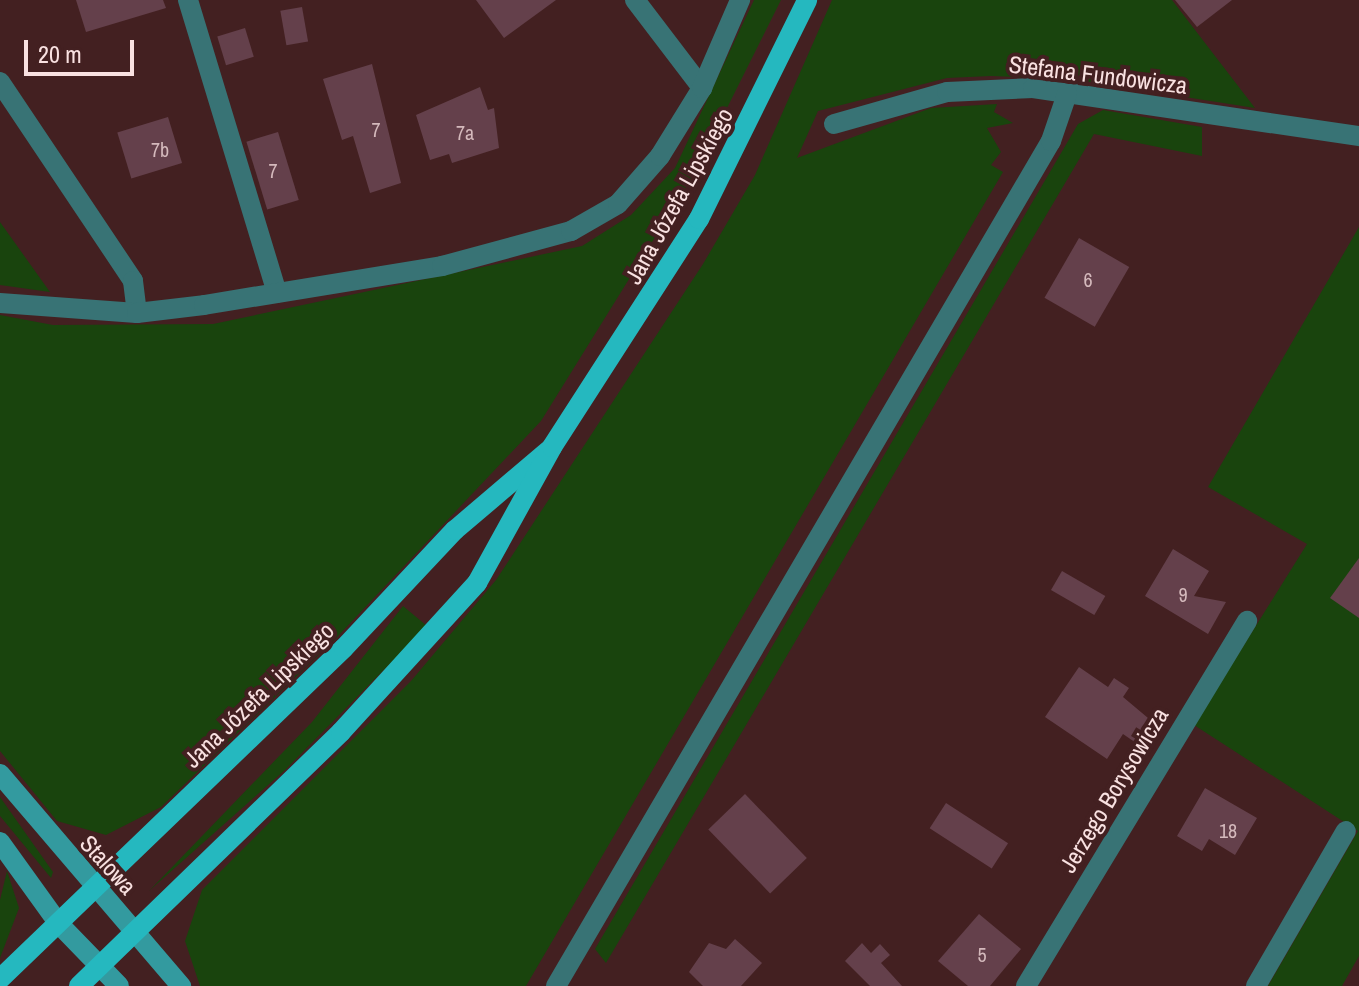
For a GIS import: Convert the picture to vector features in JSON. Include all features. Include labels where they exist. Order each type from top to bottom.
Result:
[{"type":"main road","name":"Jana Józefa Lipskiego","points":[[79,986],[454,613],[516,522],[552,447],[699,219],[807,0]]},
{"type":"main road","name":"Jana Józefa Lipskiego","points":[[0,979],[96,891],[455,530],[552,447]]},
{"type":"street","points":[[188,0],[277,293]]},
{"type":"street","points":[[635,0],[702,88]]},
{"type":"street","points":[[0,303],[137,313],[442,266],[571,231],[618,204],[642,180],[702,88],[740,0]]},
{"type":"street","points":[[0,82],[133,281],[137,313]]},
{"type":"street","name":"Stefana Fundowicza","points":[[834,124],[947,92],[1067,94],[1359,136]]},
{"type":"street","points":[[556,986],[1051,141],[1067,94]]},
{"type":"street","name":"Jerzego Borysowicza","points":[[1026,986],[1247,621]]},
{"type":"street","name":"Stalowa","points":[[0,774],[96,891],[181,986]]},
{"type":"street","points":[[1256,986],[1346,831]]},
{"type":"street","points":[[0,842],[59,924],[119,986]]},
{"type":"green space","points":[[754,0],[781,0],[693,176],[541,421],[338,636],[161,807],[106,835],[57,821],[0,751],[0,315],[53,325],[213,324],[582,246],[631,215],[675,168]]},
{"type":"green space","points":[[832,0],[1172,0],[1255,108],[1071,79],[991,76],[947,78],[818,111],[797,158],[931,108],[997,104],[994,112],[1013,123],[987,128],[1001,152],[991,165],[1003,172],[526,986],[200,986],[185,941],[202,890],[411,681],[496,580],[703,264],[755,175]]},
{"type":"green space","points":[[1103,110],[1202,127],[1202,156],[1094,134],[606,963],[595,949],[1078,124]]},
{"type":"green space","points":[[0,222],[50,292],[0,285]]},
{"type":"green space","points":[[1359,227],[1359,956],[1342,986],[1268,986],[1358,831],[1194,725],[1307,544],[1208,487]]},
{"type":"green space","points":[[403,606],[427,626],[285,770],[149,891],[312,722]]},
{"type":"green space","points":[[0,797],[53,872],[51,878],[0,816]]},
{"type":"green space","points":[[7,871],[19,908],[0,958],[0,900]]},
{"type":"building","points":[[76,0],[163,0],[166,8],[86,32]]},
{"type":"building","points":[[476,0],[556,0],[504,38]]},
{"type":"building","points":[[1175,0],[1232,0],[1197,27]]},
{"type":"building","points":[[302,7],[308,41],[286,45],[280,11]]},
{"type":"building","points":[[245,28],[254,57],[226,65],[217,36]]},
{"type":"building","points":[[372,64],[401,183],[370,193],[353,136],[342,140],[323,79]]},
{"type":"building","points":[[480,87],[488,110],[494,108],[499,148],[452,163],[449,154],[430,160],[416,115]]},
{"type":"building","points":[[168,117],[182,163],[131,178],[117,132]]},
{"type":"building","points":[[278,132],[299,200],[267,210],[246,142]]},
{"type":"building","points":[[1079,238],[1129,267],[1095,327],[1044,298]]},
{"type":"building","points":[[1173,549],[1209,571],[1194,596],[1226,602],[1208,634],[1145,596]]},
{"type":"building","points":[[1359,558],[1359,618],[1330,598]]},
{"type":"building","points":[[1062,571],[1105,596],[1094,615],[1051,590]]},
{"type":"building","points":[[1079,667],[1108,687],[1114,678],[1129,688],[1123,697],[1154,723],[1139,745],[1123,734],[1107,759],[1045,717]]},
{"type":"building","points":[[1205,788],[1257,818],[1235,855],[1209,839],[1202,851],[1177,836]]},
{"type":"building","points":[[745,794],[807,858],[770,893],[708,829]]},
{"type":"building","points":[[946,803],[1008,843],[992,868],[930,828]]},
{"type":"building","points":[[979,914],[1021,949],[990,986],[968,986],[938,961]]},
{"type":"building","points":[[735,939],[762,963],[741,986],[703,986],[689,972],[709,943],[726,949]]},
{"type":"building","points":[[862,943],[871,953],[880,944],[890,955],[881,963],[902,986],[870,986],[845,961]]}]
